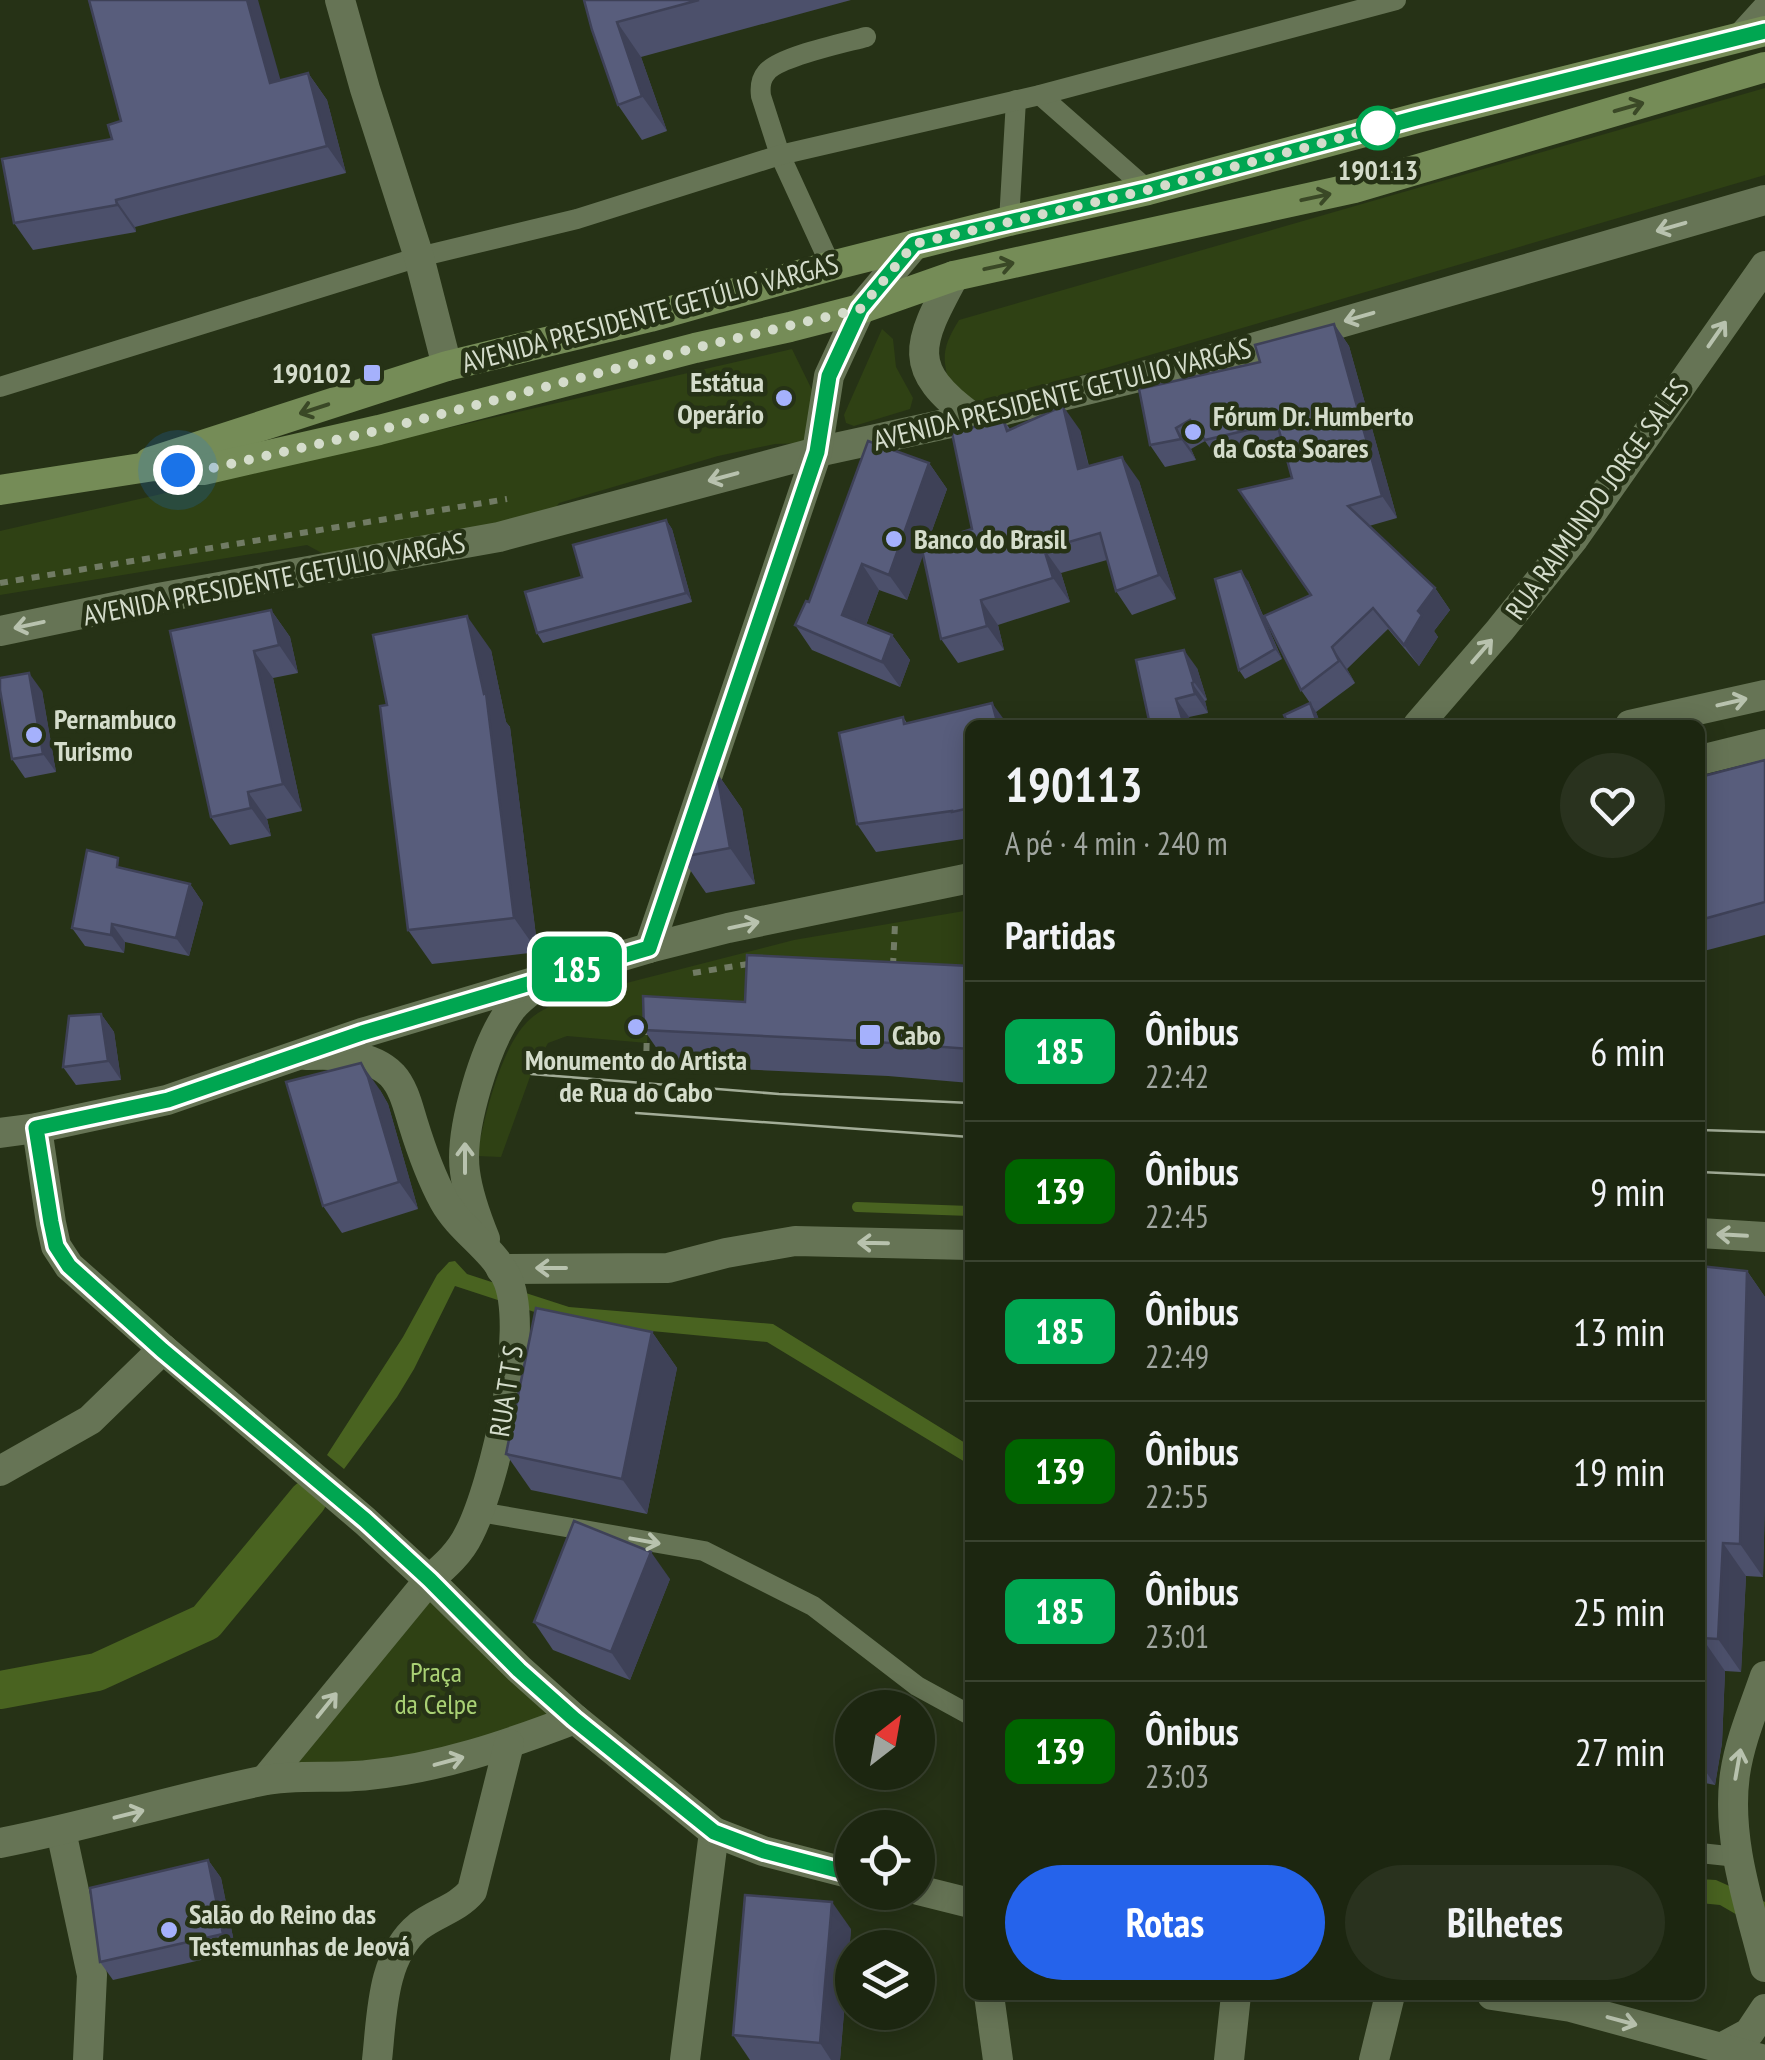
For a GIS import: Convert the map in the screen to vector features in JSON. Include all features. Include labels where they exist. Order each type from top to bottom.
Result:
[{"type":"main road","name":"AVENIDA PRESIDENTE GETÚLIO VARGAS","points":[[123,470],[447,366],[650,317],[914,244],[1148,190],[1765,31]]},
{"type":"main road","name":"AVENIDA PRESIDENTE GETÚLIO VARGAS","points":[[0,490],[154,466],[204,470],[380,430],[860,309],[954,276],[1354,188],[1765,67]]},
{"type":"street","points":[[340,0],[419,257],[447,366]]},
{"type":"street","name":"AVENIDA PRESIDENTE GETULIO VARGAS","points":[[0,632],[158,598],[498,537],[817,452],[1232,354],[1765,200]]},
{"type":"street","points":[[649,948],[817,452],[829,376],[860,309],[914,244]]},
{"type":"street","name":"RUA RAIMUNDO JORGE SALES","points":[[1422,720],[1574,538],[1765,266]]},
{"type":"street","points":[[954,276],[934,312],[924,365],[932,382],[974,418]]},
{"type":"street","points":[[1652,720],[1765,695]]},
{"type":"street","points":[[1705,759],[1765,744]]},
{"type":"street","points":[[0,1134],[168,1100],[362,1033],[649,948],[965,879]]},
{"type":"street","points":[[548,978],[513,1006],[502,1025],[485,1063],[466,1130],[464,1169],[473,1208],[495,1260],[668,1268],[726,1252],[794,1241],[965,1245]]},
{"type":"street","name":"RUA T T S","points":[[266,1780],[467,1539],[480,1512],[516,1353],[516,1321],[508,1278],[444,1202],[402,1089],[381,1066],[340,1054],[300,1055]]},
{"type":"street","points":[[36,1128],[56,1246],[69,1266],[162,1350],[365,1520],[574,1719],[714,1832],[764,1851],[835,1870]]},
{"type":"street","points":[[1705,1233],[1765,1237]]},
{"type":"street","points":[[0,1472],[90,1420],[162,1350]]},
{"type":"street","points":[[1765,1676],[1742,1742],[1732,1802],[1737,1857],[1765,1967]]},
{"type":"street","points":[[0,1843],[266,1780],[367,1775],[435,1765],[509,1744],[574,1719]]},
{"type":"street","points":[[377,2060],[386,1987],[400,1949],[423,1924],[472,1891],[509,1744]]},
{"type":"street","points":[[61,1831],[92,1975],[88,2060]]},
{"type":"street","points":[[685,2060],[714,1832]]},
{"type":"street","points":[[935,1894],[965,1902]]},
{"type":"street","points":[[991,2000],[998,2060]]},
{"type":"street","points":[[1228,2060],[1235,2000]]},
{"type":"street","points":[[1374,2060],[1389,2000]]},
{"type":"street","points":[[1524,2000],[1570,2007],[1765,2060]]},
{"type":"street","points":[[1723,2047],[1749,2032],[1765,2009]]},
{"type":"lane","points":[[0,387],[419,257],[577,220],[780,154],[1016,100],[1396,0]]},
{"type":"lane","points":[[1734,39],[1765,4]]},
{"type":"lane","points":[[831,266],[780,154],[760,86],[768,69],[779,62],[866,37]]},
{"type":"lane","points":[[1040,94],[1148,190]]},
{"type":"lane","points":[[1009,221],[1016,100]]},
{"type":"lane","points":[[480,1512],[704,1551],[813,1606],[917,1686],[965,1712]]},
{"type":"lane","points":[[1705,1854],[1737,1857]]},
{"type":"path","points":[[0,583],[516,497]]},
{"type":"path","points":[[892,971],[897,893]]},
{"type":"path","points":[[684,974],[765,962]]},
{"type":"path","points":[[877,968],[908,970]]},
{"type":"path","points":[[646,1068],[648,1026]]},
{"type":"green space","points":[[1765,88],[1765,175],[983,404],[951,390],[945,354],[959,320]]},
{"type":"green space","points":[[882,329],[893,339],[896,367],[913,398],[910,409],[854,426],[846,423],[844,415]]},
{"type":"green space","points":[[792,349],[814,394],[806,443],[775,444],[718,456],[559,503],[538,533],[344,565],[307,545],[0,595],[0,531]]},
{"type":"green space","points":[[965,911],[965,1002],[770,1038],[648,1026],[647,1043],[567,1036],[548,1043],[531,1074],[501,1157],[477,1156],[501,1067],[517,1034],[530,1019],[560,1000],[794,940]]},
{"type":"green space","name":"Praça da Celpe","points":[[429,1580],[575,1719],[445,1764],[265,1780]]},
{"type":"shaded area","points":[[455,1261],[467,1274],[569,1307],[773,1324],[965,1443],[965,1462],[767,1342],[568,1323],[455,1286],[414,1369],[344,1469],[327,1455],[403,1337],[437,1275]]},
{"type":"shaded area","points":[[1705,1879],[1716,1880],[1765,1902],[1765,1931],[1720,1905],[1705,1904]]},
{"type":"building","points":[[89,0],[247,0],[270,83],[308,73],[327,146],[116,200],[117,205],[14,223],[2,159],[112,139],[108,125],[121,121]]},
{"type":"building","points":[[584,0],[699,0],[617,22],[642,96],[618,105]]},
{"type":"building","points":[[1334,324],[1382,496],[1348,506],[1435,588],[1418,611],[1422,615],[1404,645],[1373,608],[1332,647],[1339,661],[1301,690],[1264,616],[1311,595],[1239,490],[1292,478],[1277,423],[1205,440],[1190,420],[1176,428],[1181,439],[1150,445],[1139,389],[1260,362],[1255,345]]},
{"type":"building","points":[[1063,406],[1078,469],[1122,457],[1159,575],[1116,591],[1100,533],[1044,549],[1053,578],[981,600],[987,626],[941,639],[921,545],[972,529],[952,433],[1003,419],[1007,431]]},
{"type":"building","points":[[868,441],[929,463],[889,575],[862,564],[842,615],[892,635],[882,662],[795,625],[806,601],[809,602]]},
{"type":"building","points":[[666,520],[686,593],[537,633],[525,592],[582,577],[573,545]]},
{"type":"building","points":[[1241,571],[1275,649],[1239,670],[1215,579]]},
{"type":"building","points":[[271,610],[279,645],[254,651],[283,784],[248,792],[251,808],[211,817],[170,631]]},
{"type":"building","points":[[467,616],[486,693],[514,918],[408,930],[380,706],[387,705],[373,635]]},
{"type":"building","points":[[1184,650],[1195,694],[1176,699],[1182,720],[1149,720],[1136,660]]},
{"type":"building","points":[[29,673],[43,754],[12,759],[0,678]]},
{"type":"building","points":[[992,703],[997,720],[965,720],[965,809],[857,824],[839,733],[903,717],[904,724]]},
{"type":"building","points":[[1310,703],[1316,720],[1286,720],[1284,715]]},
{"type":"building","points":[[1765,760],[1765,902],[1705,919],[1705,776]]},
{"type":"building","points":[[717,773],[730,848],[681,857]]},
{"type":"building","points":[[87,850],[118,858],[117,867],[190,884],[176,938],[112,924],[111,935],[72,928]]},
{"type":"building","points":[[747,955],[965,966],[965,1049],[644,1030],[643,996],[745,1002]]},
{"type":"building","points":[[101,1014],[108,1061],[63,1067],[69,1016]]},
{"type":"building","points":[[361,1063],[399,1182],[323,1206],[286,1082]]},
{"type":"building","points":[[1705,1267],[1747,1271],[1740,1544],[1723,1543],[1718,1639],[1705,1638]]},
{"type":"building","points":[[536,1308],[652,1332],[622,1479],[506,1454]]},
{"type":"building","points":[[574,1521],[651,1552],[611,1652],[534,1622]]},
{"type":"building","name":"Salão do Reino das Testemunhas de Jeová","points":[[208,1860],[223,1934],[100,1962],[90,1888]]},
{"type":"building","points":[[745,1895],[832,1902],[820,2043],[733,2035]]},
{"type":"waterway","points":[[857,1207],[965,1211]]},
{"type":"waterway","points":[[0,1690],[97,1672],[206,1622],[308,1499]]},
{"type":"tram line","points":[[531,1074],[779,1094],[965,1103]]},
{"type":"tram line","points":[[636,1113],[965,1137]]},
{"type":"tram line","points":[[1705,1130],[1765,1132]]},
{"type":"tram line","points":[[1705,1172],[1765,1175]]},
{"type":"bus line","name":"185","points":[[835,1870],[764,1851],[714,1832],[574,1719],[365,1520],[162,1350],[69,1266],[56,1246],[36,1128],[168,1100],[362,1033],[649,948],[817,452],[829,376],[860,309],[914,244],[1148,190],[1765,31]]},
{"type":"place","name":"190113","points":[[1378,128]]},
{"type":"place","name":"190102","points":[[372,373]]},
{"type":"place","name":"Estátua Operário","points":[[784,398]]},
{"type":"place","name":"Fórum Dr. Humberto da Costa Soares","points":[[1193,432]]},
{"type":"place","name":"Banco do Brasil","points":[[894,539]]},
{"type":"place","name":"Pernambuco Turismo","points":[[34,735]]},
{"type":"place","name":"Monumento do Artista de Rua do Cabo","points":[[636,1027]]},
{"type":"place","name":"Cabo","points":[[870,1035]]},
{"type":"place","name":"Salão do Reino das Testemunhas de Jeová","points":[[169,1930]]},
{"type":"route","points":[[178,470],[204,470],[380,430],[860,309],[914,244],[1148,190],[1378,128]]}]
